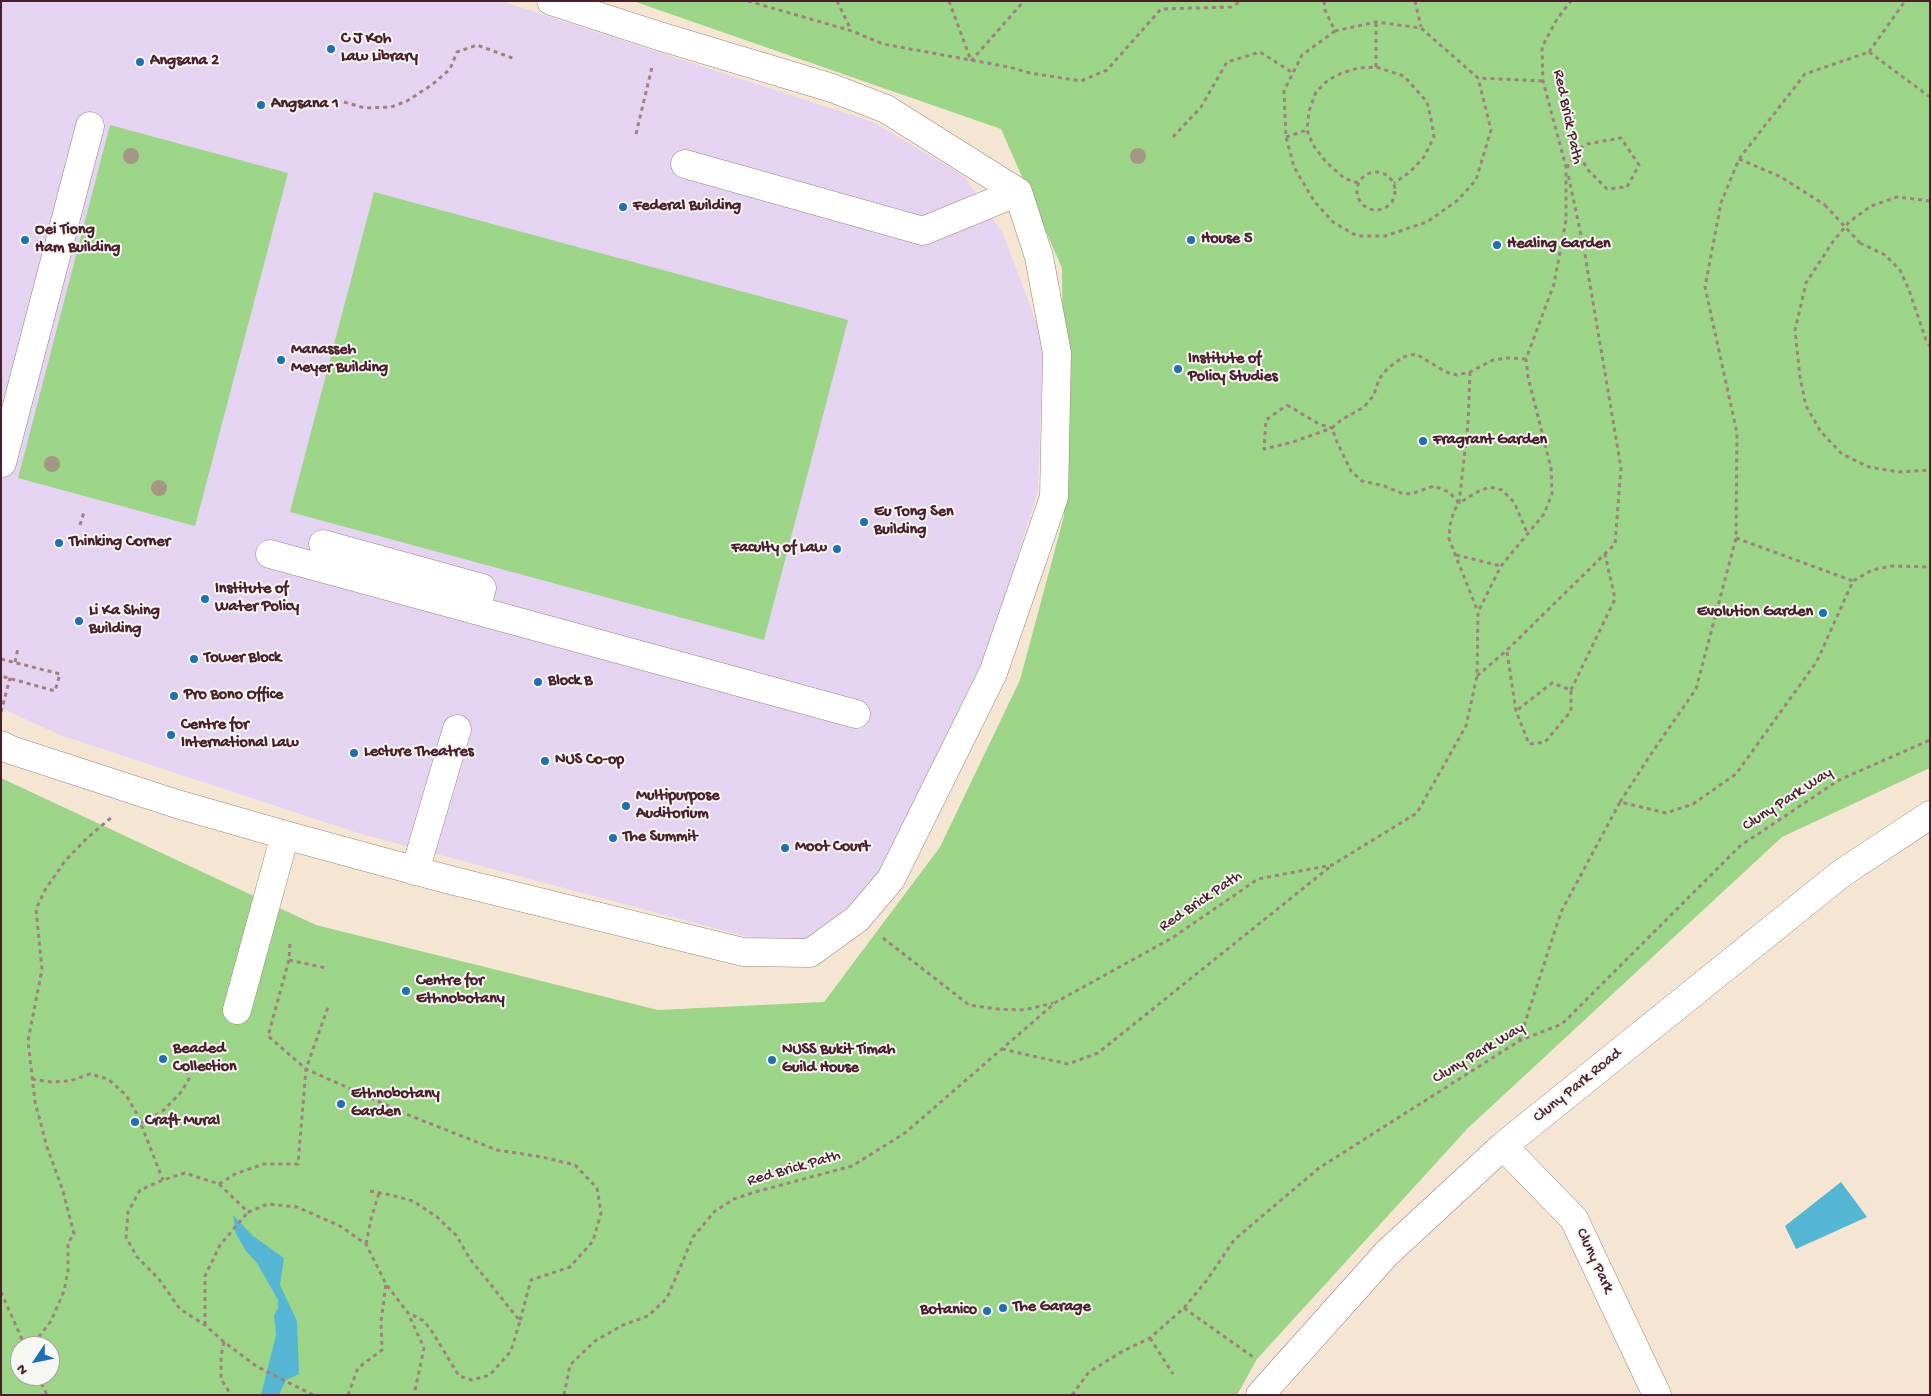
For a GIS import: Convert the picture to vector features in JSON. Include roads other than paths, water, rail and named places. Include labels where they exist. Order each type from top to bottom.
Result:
[{"type":"street","points":[[1,745],[11,750],[141,792],[285,835],[415,871],[743,952],[810,953],[857,919],[891,879],[993,673],[1054,497],[1057,353],[1039,257],[1018,192],[886,109],[832,88],[551,1]]},
{"type":"street","points":[[2,463],[90,126]]},
{"type":"street","points":[[685,164],[923,230],[1018,192]]},
{"type":"street","points":[[323,544],[482,588],[476,610]]},
{"type":"street","points":[[270,554],[476,610],[802,694],[856,714]]},
{"type":"street","points":[[415,871],[457,729]]},
{"type":"street","name":"Cluny Park Road","points":[[1260,1395],[1387,1253],[1503,1146],[1842,873],[1930,815]]},
{"type":"street","points":[[237,1010],[285,835]]},
{"type":"street","name":"Cluny Park","points":[[1503,1146],[1574,1219],[1657,1395]]},
{"type":"water","points":[[1841,1182],[1867,1217],[1796,1249],[1785,1226]]},
{"type":"water","points":[[233,1215],[253,1236],[284,1258],[280,1285],[297,1321],[299,1374],[286,1380],[279,1395],[261,1395],[276,1335],[274,1315],[278,1308],[278,1300],[257,1263],[246,1251],[236,1234]]},
{"type":"place","name":"C J Koh Law Library","points":[[331,49]]},
{"type":"place","name":"Angsana 2","points":[[140,62]]},
{"type":"place","name":"Angsana 1","points":[[261,105]]},
{"type":"place","name":"Federal Building","points":[[623,207]]},
{"type":"place","name":"Oei Tiong Ham Building","points":[[25,240]]},
{"type":"place","name":"House 5","points":[[1191,240]]},
{"type":"place","name":"Healing Garden","points":[[1497,245]]},
{"type":"place","name":"Manasseh Meyer Building","points":[[281,360]]},
{"type":"place","name":"Institute of Policy Studies","points":[[1178,369]]},
{"type":"place","name":"Fragrant Garden","points":[[1423,441]]},
{"type":"place","name":"Eu Tong Sen Building","points":[[864,522]]},
{"type":"place","name":"Thinking Corner","points":[[59,543]]},
{"type":"place","name":"Faculty of Law","points":[[837,549]]},
{"type":"place","name":"Institute of Water Policy","points":[[205,599]]},
{"type":"place","name":"Evolution Garden","points":[[1823,613]]},
{"type":"place","name":"Li Ka Shing Building","points":[[79,621]]},
{"type":"place","name":"Tower Block","points":[[194,659]]},
{"type":"place","name":"Block B","points":[[538,682]]},
{"type":"place","name":"Pro Bono Office","points":[[174,696]]},
{"type":"place","name":"Centre for International Law","points":[[171,735]]},
{"type":"place","name":"Lecture Theatres","points":[[354,753]]},
{"type":"place","name":"NUS Co-op","points":[[545,761]]},
{"type":"place","name":"Multipurpose Auditorium","points":[[626,806]]},
{"type":"place","name":"The Summit","points":[[613,838]]},
{"type":"place","name":"Moot Court","points":[[785,848]]},
{"type":"place","name":"Centre for Ethnobotany","points":[[406,991]]},
{"type":"place","name":"Beaded Collection","points":[[163,1059]]},
{"type":"place","name":"NUSS Bukit Timah Guild House","points":[[772,1060]]},
{"type":"place","name":"Ethnobotany Garden","points":[[341,1104]]},
{"type":"place","name":"Craft Mural","points":[[135,1122]]},
{"type":"place","name":"The Garage","points":[[1003,1308]]},
{"type":"place","name":"Botanico","points":[[987,1311]]}]
